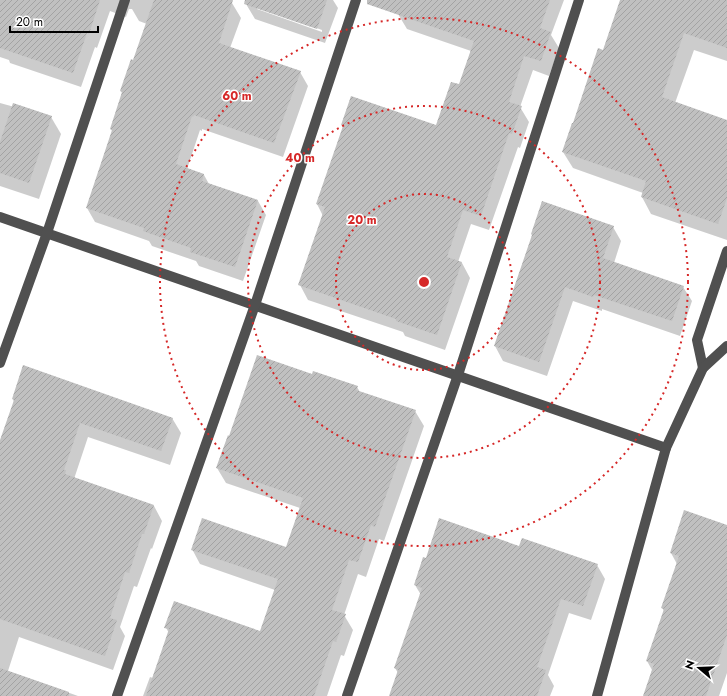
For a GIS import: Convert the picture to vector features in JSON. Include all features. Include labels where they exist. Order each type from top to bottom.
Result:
[{"type":"street","points":[[0,363],[47,233],[125,0]]},
{"type":"street","points":[[116,696],[255,305],[356,0]]},
{"type":"street","points":[[347,696],[458,375],[579,0]]},
{"type":"street","points":[[0,217],[666,448]]},
{"type":"street","points":[[703,368],[697,340],[727,251]]},
{"type":"street","points":[[597,696],[666,448],[703,368],[727,346]]},
{"type":"building","points":[[0,0],[100,0],[89,34],[87,33],[73,73],[0,48]]},
{"type":"building","points":[[154,0],[233,0],[219,43],[301,71],[274,143],[194,115],[193,117],[192,116],[176,164],[204,174],[202,181],[258,200],[235,267],[190,252],[191,248],[143,231],[144,228],[86,208],[112,130],[110,129],[122,92],[120,91],[131,59],[133,60]]},
{"type":"building","points":[[245,0],[327,0],[317,29],[244,4]]},
{"type":"building","points":[[367,0],[550,0],[540,28],[551,32],[541,61],[524,56],[509,102],[522,106],[512,134],[509,133],[481,216],[463,210],[447,257],[462,262],[437,335],[298,285],[325,207],[316,204],[343,126],[341,125],[351,96],[436,125],[451,82],[459,84],[474,41],[367,4]]},
{"type":"building","points":[[620,0],[727,0],[727,48],[684,33],[662,97],[727,120],[727,198],[718,224],[641,197],[646,181],[562,152],[598,48],[603,50]]},
{"type":"building","points":[[13,103],[52,116],[29,183],[0,173],[0,142]]},
{"type":"building","points":[[542,201],[614,226],[603,258],[684,286],[672,321],[565,287],[539,362],[494,346]]},
{"type":"building","points":[[257,355],[312,374],[313,371],[358,386],[356,390],[416,410],[375,527],[371,525],[358,562],[349,560],[332,610],[346,614],[336,642],[333,641],[314,696],[146,696],[169,629],[164,628],[174,601],[260,631],[278,579],[191,550],[202,518],[286,547],[303,498],[216,468],[228,435],[229,436]]},
{"type":"building","points":[[23,365],[173,418],[161,451],[80,423],[64,470],[66,470],[65,474],[154,505],[144,534],[142,534],[129,573],[125,572],[110,618],[117,620],[105,656],[0,619],[0,440],[14,400],[12,399]]},
{"type":"building","points":[[684,510],[727,525],[727,635],[706,696],[643,696],[654,664],[646,661],[664,609],[661,608],[679,556],[670,553]]},
{"type":"building","points":[[439,518],[519,546],[522,538],[598,564],[583,606],[561,599],[537,667],[546,670],[537,696],[389,696],[398,670],[394,668],[422,588],[414,585],[423,557],[426,558]]},
{"type":"building","points":[[0,668],[69,692],[69,696],[0,696]]}]
